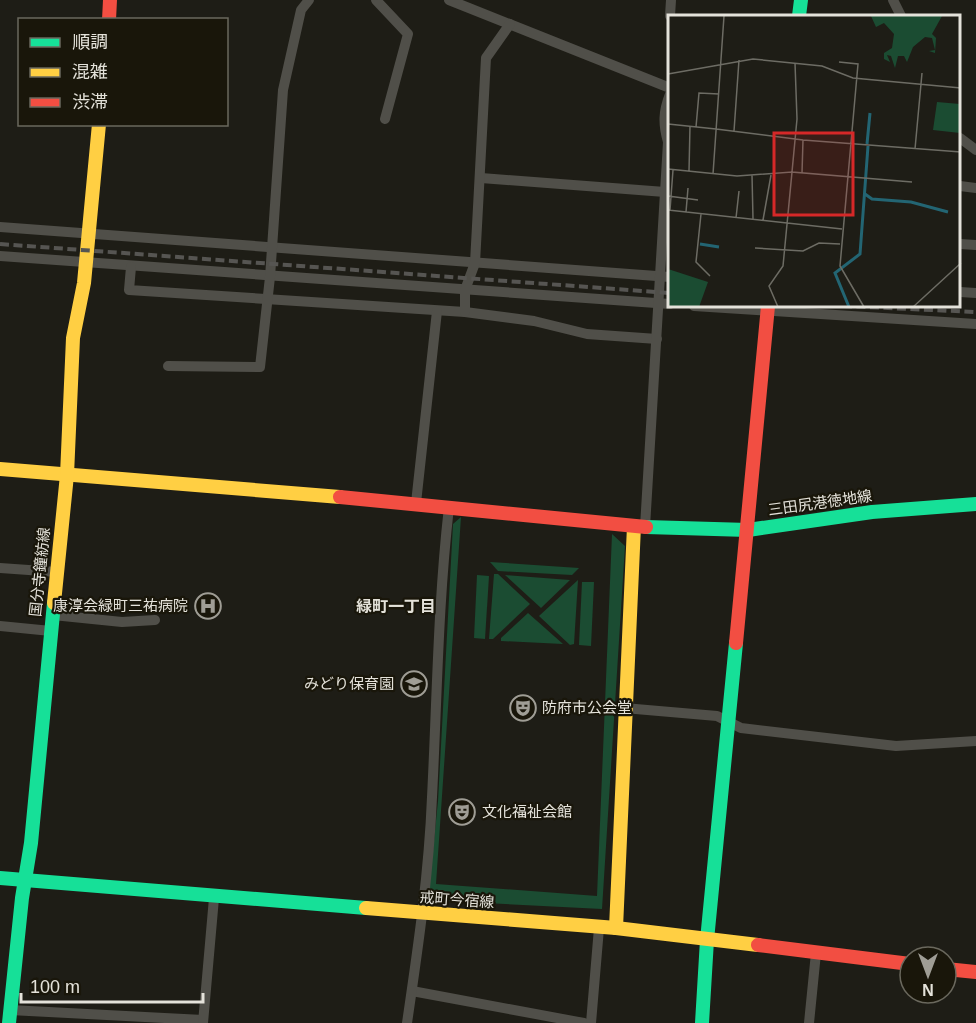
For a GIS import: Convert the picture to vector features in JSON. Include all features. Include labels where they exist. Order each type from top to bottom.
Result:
[{"type":"street","points":[[109,18],[110,0]]},
{"type":"street","points":[[168,366],[260,367],[270,277],[283,90],[301,10],[309,0]]},
{"type":"street","points":[[376,0],[408,33],[385,119]]},
{"type":"street","points":[[449,0],[668,87]]},
{"type":"street","points":[[670,15],[671,0]]},
{"type":"street","points":[[799,15],[801,0]]},
{"type":"street","points":[[893,0],[900,15]]},
{"type":"street","points":[[465,312],[465,290],[475,263],[486,58],[510,24]]},
{"type":"street","points":[[616,928],[624,708],[657,339],[657,303],[665,277],[665,192],[668,142],[663,124],[664,109],[668,99]]},
{"type":"street","name":"国分寺鐘紡線","points":[[9,1016],[26,880],[67,475],[73,338],[90,234],[99,126]]},
{"type":"street","points":[[961,139],[976,150]]},
{"type":"street","points":[[481,178],[665,192]]},
{"type":"street","points":[[961,186],[976,188]]},
{"type":"street","points":[[0,227],[665,277]]},
{"type":"street","points":[[961,244],[976,245]]},
{"type":"street","points":[[0,256],[668,304]]},
{"type":"street","points":[[131,267],[129,290],[465,312],[534,321],[587,334],[657,339]]},
{"type":"street","points":[[743,308],[976,324]]},
{"type":"street","name":"三田尻港徳地線","points":[[768,309],[748,530],[872,512],[976,504]]},
{"type":"street","points":[[416,503],[437,311]]},
{"type":"street","points":[[0,468],[416,503],[640,527],[748,530],[707,940],[702,1023]]},
{"type":"street","points":[[407,1023],[423,914],[432,800],[441,572],[449,507]]},
{"type":"street","points":[[0,568],[57,572]]},
{"type":"street","points":[[52,615],[122,622],[155,620]]},
{"type":"street","points":[[0,626],[51,631]]},
{"type":"street","points":[[624,708],[717,716],[741,728],[896,746],[976,741]]},
{"type":"street","name":"戒町今宿線","points":[[0,878],[214,898],[616,928],[898,963]]},
{"type":"street","points":[[9,1016],[203,1021],[214,898]]},
{"type":"street","points":[[591,1023],[600,928]]},
{"type":"street","points":[[809,1023],[816,953]]},
{"type":"street","points":[[958,970],[976,972]]},
{"type":"street","points":[[412,991],[584,1023]]},
{"type":"green space","points":[[461,517],[436,884],[597,896],[612,534],[625,546],[602,909],[428,900],[438,801],[453,524]]},
{"type":"green space","points":[[490,562],[579,568],[572,575],[498,571]]},
{"type":"green space","points":[[494,574],[498,574],[530,604],[493,639],[489,639]]},
{"type":"green space","points":[[477,575],[489,576],[485,639],[474,638]]},
{"type":"green space","points":[[505,575],[570,580],[541,608]]},
{"type":"green space","points":[[578,580],[574,644],[570,645],[539,616]]},
{"type":"green space","points":[[582,582],[594,582],[591,646],[579,645]]},
{"type":"green space","points":[[528,613],[563,644],[501,641],[501,638]]},
{"type":"railway","points":[[0,244],[668,293]]},
{"type":"railway","points":[[887,308],[976,312]]},
{"type":"traffic: fast","points":[[799,15],[801,0]]},
{"type":"traffic: fast","points":[[646,527],[748,530],[872,512],[976,504]]},
{"type":"traffic: fast","points":[[9,1023],[22,898],[31,843],[54,603]]},
{"type":"traffic: fast","points":[[702,1023],[707,940],[736,643]]},
{"type":"traffic: fast","points":[[0,878],[366,908]]},
{"type":"traffic: slow","points":[[54,603],[67,475],[73,338],[84,283],[99,126]]},
{"type":"traffic: slow","points":[[0,469],[340,497]]},
{"type":"traffic: slow","points":[[616,928],[634,526]]},
{"type":"traffic: slow","points":[[366,908],[616,928],[758,945]]},
{"type":"traffic: jam","points":[[109,18],[110,0]]},
{"type":"traffic: jam","points":[[736,643],[768,308]]},
{"type":"traffic: jam","points":[[340,497],[646,527]]},
{"type":"traffic: jam","points":[[758,945],[898,962]]},
{"type":"traffic: jam","points":[[958,970],[976,972]]},
{"type":"place","name":"康淳会緑町三祐病院","points":[[208,606]]},
{"type":"place","name":"みどり保育園","points":[[414,684]]},
{"type":"place","name":"防府市公会堂","points":[[523,708]]},
{"type":"place","name":"文化福祉会館","points":[[462,812]]},
{"type":"district","name":"緑町一丁目","points":[[396,606]]}]
